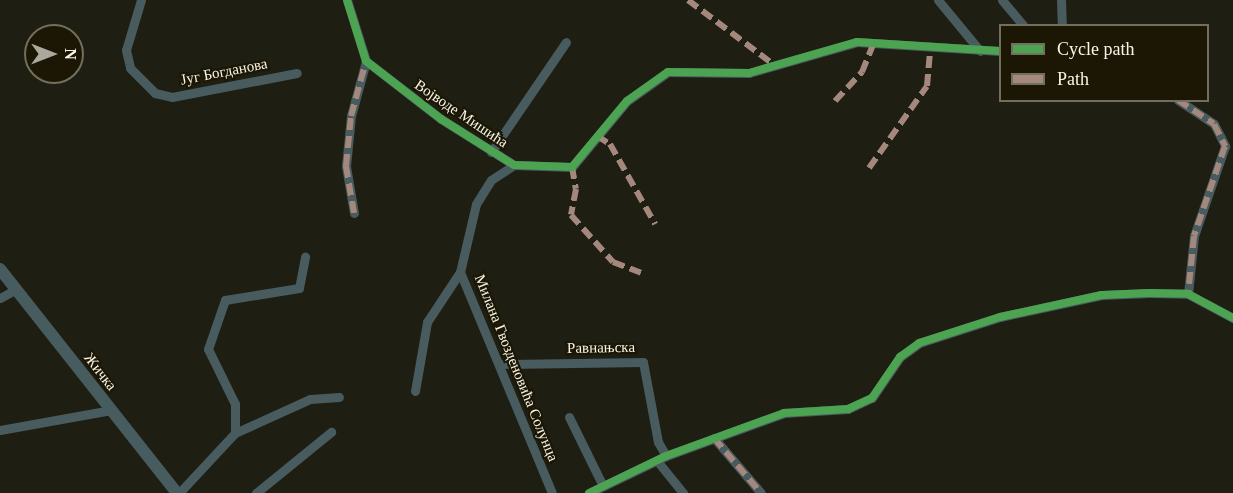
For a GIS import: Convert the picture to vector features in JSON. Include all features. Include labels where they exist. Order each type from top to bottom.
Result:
[{"type":"main road","name":"Жичка","points":[[0,269],[178,493]]},
{"type":"street","name":"Југ Богданова","points":[[141,0],[126,50],[130,68],[155,93],[172,97],[297,73]]},
{"type":"street","points":[[347,0],[366,61],[351,116],[346,166],[354,213]]},
{"type":"street","points":[[938,0],[980,51]]},
{"type":"street","points":[[1002,0],[1022,24]]},
{"type":"street","points":[[1061,0],[1062,24]]},
{"type":"street","name":"Војводе Мишића","points":[[491,152],[566,42]]},
{"type":"street","name":"Војводе Мишића","points":[[366,61],[491,152],[514,165],[572,166],[627,101],[668,72],[749,74],[857,42],[999,51]]},
{"type":"street","points":[[1181,102],[1214,124],[1225,146]]},
{"type":"street","points":[[1188,294],[1194,237],[1225,146],[1233,137]]},
{"type":"street","name":"Милана Гвозденовића Солунца","points":[[514,165],[491,180],[476,204],[460,272],[552,493]]},
{"type":"street","points":[[235,433],[236,404],[208,349],[225,300],[299,288],[305,257]]},
{"type":"street","points":[[415,391],[426,322],[460,272]]},
{"type":"street","points":[[0,298],[16,289]]},
{"type":"street","points":[[589,493],[658,462],[666,456],[784,413],[848,408],[872,398],[900,357],[919,343],[1000,317],[1102,295],[1188,294],[1233,318]]},
{"type":"street","name":"Равнањска","points":[[498,364],[643,362],[658,442],[666,456]]},
{"type":"street","points":[[178,493],[235,433],[310,399],[339,397]]},
{"type":"street","points":[[0,430],[111,410]]},
{"type":"street","points":[[569,417],[603,486]]},
{"type":"street","points":[[256,493],[331,432]]},
{"type":"street","points":[[714,438],[761,493]]},
{"type":"street","points":[[658,462],[683,493]]},
{"type":"marked path","points":[[688,0],[777,67]]},
{"type":"marked path","points":[[835,101],[862,72],[874,42]]},
{"type":"marked path","points":[[869,168],[927,86],[930,50]]},
{"type":"marked path","points":[[354,213],[346,166],[351,116],[366,61]]},
{"type":"marked path","points":[[1181,102],[1214,124],[1225,146],[1194,236],[1188,294]]},
{"type":"marked path","points":[[597,136],[610,144],[655,224]]},
{"type":"marked path","points":[[572,167],[576,189],[571,215],[613,262],[641,273]]},
{"type":"marked path","points":[[714,438],[761,493]]},
{"type":"cycle path","points":[[347,0],[366,61],[441,119],[514,165],[572,167],[627,101],[668,72],[749,73],[857,42],[999,51]]},
{"type":"cycle path","points":[[589,493],[666,456],[784,413],[848,409],[872,398],[900,357],[919,343],[1000,317],[1102,295],[1149,293],[1188,294],[1233,318]]}]
